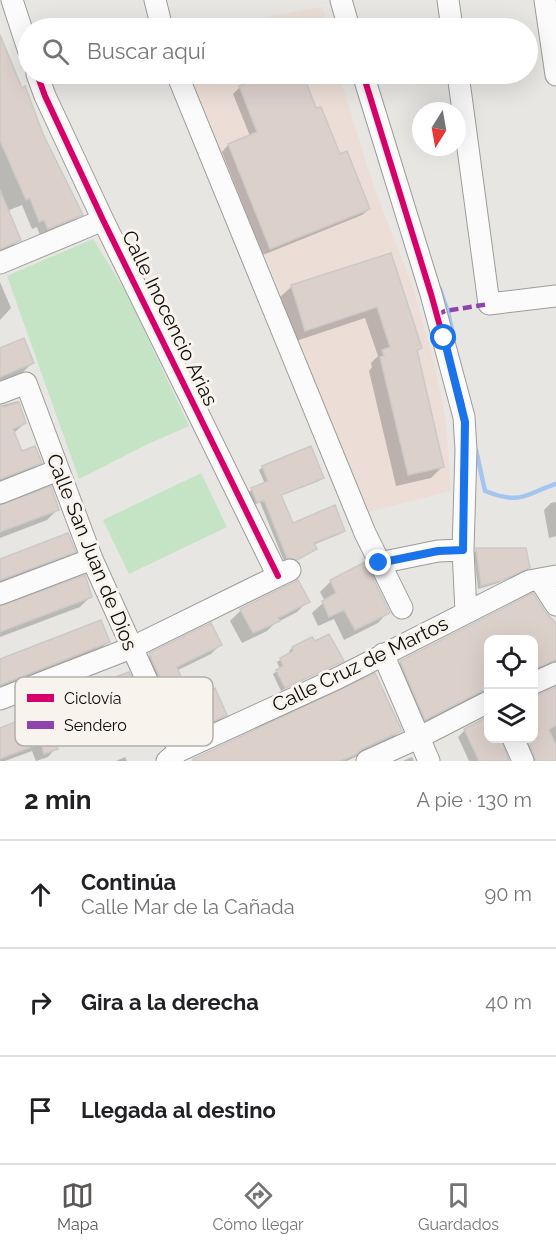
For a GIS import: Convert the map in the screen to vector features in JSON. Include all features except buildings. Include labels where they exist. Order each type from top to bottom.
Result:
[{"type":"street","points":[[12,0],[18,18]]},
{"type":"street","points":[[155,0],[160,18]]},
{"type":"street","points":[[341,0],[346,18]]},
{"type":"street","points":[[448,0],[451,18]]},
{"type":"street","points":[[545,0],[556,75]]},
{"type":"street","name":"Calle Inocencio Arias","points":[[41,84],[53,116],[103,220],[284,573],[131,648]]},
{"type":"street","points":[[181,84],[365,533],[402,608]]},
{"type":"street","points":[[366,84],[431,294],[464,417],[466,450],[463,550],[466,612]]},
{"type":"street","points":[[459,84],[489,304],[556,296]]},
{"type":"street","points":[[0,263],[103,220]]},
{"type":"street","name":"Calle San Juan de Dios","points":[[0,393],[26,383],[92,559],[142,677]]},
{"type":"street","points":[[0,493],[58,470]]},
{"type":"street","points":[[379,563],[438,551],[463,550]]},
{"type":"street","points":[[0,594],[92,559]]},
{"type":"street","points":[[548,578],[556,604]]},
{"type":"street","name":"Calle Cruz de Martos","points":[[213,737],[338,678],[529,581],[548,578]]},
{"type":"street","points":[[57,677],[131,648]]},
{"type":"street","points":[[383,654],[429,761]]},
{"type":"street","points":[[538,681],[556,673]]},
{"type":"street","points":[[0,699],[15,693]]},
{"type":"street","points":[[367,761],[484,705]]},
{"type":"street","points":[[515,743],[523,761]]},
{"type":"street","name":"Calle Cruz de Martos","points":[[173,756],[194,746]]},
{"type":"shaded area","points":[[323,7],[326,18],[265,18]]},
{"type":"shaded area","points":[[191,84],[342,84],[374,187],[414,290],[436,371],[446,421],[451,491],[365,513],[269,264]]},
{"type":"green space","points":[[93,239],[127,294],[189,426],[79,479],[7,276]]},
{"type":"green space","points":[[201,473],[227,527],[129,574],[103,520]]},
{"type":"waterway","points":[[440,289],[454,339]]},
{"type":"waterway","points":[[476,450],[485,491],[515,498],[556,484]]},
{"type":"marked path","points":[[437,315],[445,311],[489,304]]},
{"type":"cycle path","points":[[41,84],[103,220],[278,576]]},
{"type":"cycle path","points":[[366,84],[431,294],[461,402],[465,426],[463,500]]},
{"type":"route","points":[[379,563],[438,551],[463,550],[465,422],[444,338]]}]
